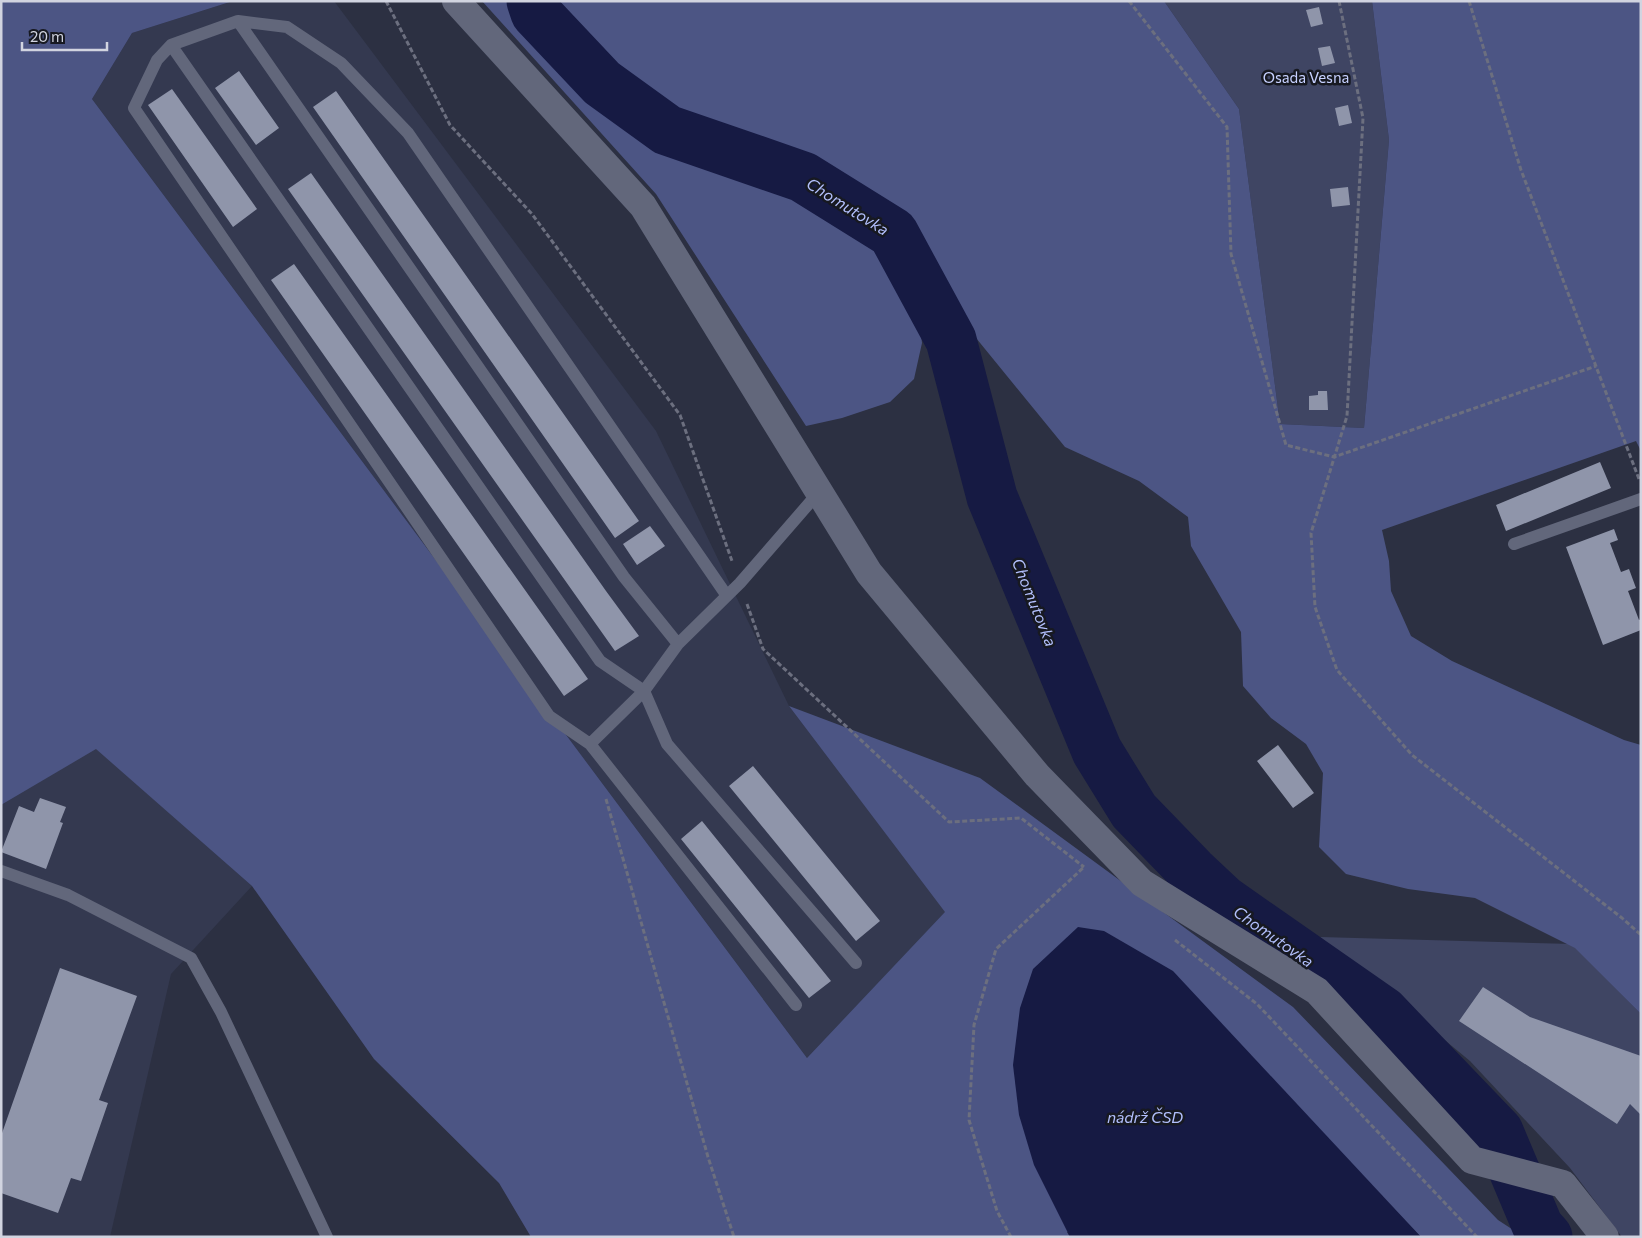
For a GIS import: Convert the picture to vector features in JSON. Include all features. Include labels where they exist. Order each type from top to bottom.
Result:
[{"type":"street","points":[[456,1],[643,206],[869,573],[1037,776],[1142,882],[1317,991],[1472,1160],[1563,1184],[1605,1237]]},
{"type":"lane","points":[[727,596],[408,133],[341,63],[287,28],[238,21],[171,44],[157,60],[134,108],[549,716],[590,744],[796,1005]]},
{"type":"lane","points":[[238,21],[618,568],[678,644]]},
{"type":"lane","points":[[171,44],[600,661],[644,691],[667,744],[856,963]]},
{"type":"lane","points":[[590,744],[644,691],[678,644],[740,583],[819,492]]},
{"type":"lane","points":[[1514,544],[1641,499]]},
{"type":"lane","points":[[1,871],[68,896],[190,958],[222,1012],[327,1237]]},
{"type":"path","points":[[386,1],[450,125],[532,214],[680,415],[763,649],[949,822],[1021,818],[1091,873]]},
{"type":"path","points":[[1129,1],[1227,127],[1231,254],[1286,445],[1334,457],[1596,366]]},
{"type":"path","points":[[1339,1],[1363,118],[1347,416],[1311,533],[1315,607],[1337,670],[1412,755],[1622,918],[1641,935]]},
{"type":"path","points":[[1469,1],[1521,170],[1641,484]]},
{"type":"path","points":[[603,790],[706,1148],[734,1237]]},
{"type":"path","points":[[1011,1237],[997,1211],[969,1120],[974,1025],[996,949],[1084,867]]},
{"type":"path","points":[[1174,938],[1257,1004],[1478,1237]]},
{"type":"shaded area","points":[[1,1],[233,1],[132,33],[92,99],[807,1058],[945,912],[789,706],[980,778],[1293,1007],[1498,1220],[1524,1237],[1421,1237],[1395,1210],[1067,1232],[1070,1237],[531,1237],[499,1183],[374,1059],[252,886],[96,749],[1,805]]},
{"type":"shaded area","points":[[233,1],[334,1],[656,431],[789,706],[946,912],[807,1058],[92,99],[132,33]]},
{"type":"shaded area","points":[[482,1],[1164,1],[1239,109],[1280,424],[1364,428],[1389,140],[1372,1],[1641,1],[1641,451],[1636,441],[1382,530],[1389,561],[1391,591],[1411,636],[1452,661],[1624,740],[1641,745],[1641,1014],[1575,948],[1475,898],[1408,889],[1346,874],[1319,847],[1323,773],[1306,744],[1271,718],[1243,686],[1241,632],[1191,546],[1188,517],[1139,481],[1065,447],[941,295],[920,326],[922,343],[914,379],[890,402],[842,418],[806,426],[656,194]]},
{"type":"shaded area","points":[[96,748],[252,886],[171,974],[110,1237],[1,1237],[1,805]]},
{"type":"green space","name":"Osada Vesna","points":[[1164,1],[1372,1],[1389,140],[1364,428],[1280,424],[1239,109]]},
{"type":"green space","points":[[1320,937],[1572,944],[1641,1014],[1641,1237],[1622,1237],[1570,1168],[1470,1061]]},
{"type":"water","name":"nádrž ČSD","points":[[1078,927],[1104,931],[1173,971],[1421,1237],[1070,1237],[1034,1165],[1019,1115],[1013,1065],[1020,1008],[1033,969]]},
{"type":"building","points":[[1319,7],[1323,24],[1311,27],[1306,10]]},
{"type":"building","points":[[1330,46],[1335,63],[1322,66],[1318,48]]},
{"type":"building","points":[[239,71],[279,128],[256,145],[215,88]]},
{"type":"building","points":[[172,89],[257,209],[233,227],[148,105]]},
{"type":"building","points":[[336,91],[639,521],[615,538],[313,107]]},
{"type":"building","points":[[1348,105],[1352,123],[1339,126],[1335,108]]},
{"type":"building","points":[[311,173],[639,636],[615,651],[288,189]]},
{"type":"building","points":[[1348,187],[1350,205],[1332,207],[1330,189]]},
{"type":"building","points":[[294,264],[588,679],[564,696],[271,280]]},
{"type":"building","points":[[1318,391],[1327,391],[1328,410],[1309,410],[1309,396],[1318,395]]},
{"type":"building","points":[[1600,462],[1611,488],[1506,531],[1496,505]]},
{"type":"building","points":[[650,526],[665,546],[637,565],[623,544]]},
{"type":"building","points":[[1614,529],[1618,540],[1610,543],[1621,572],[1629,569],[1636,588],[1628,591],[1639,620],[1641,619],[1641,630],[1603,645],[1566,547]]},
{"type":"building","points":[[1278,745],[1314,793],[1293,808],[1257,761]]},
{"type":"building","points":[[753,766],[880,921],[856,941],[729,786]]},
{"type":"building","points":[[40,798],[66,807],[60,822],[63,823],[46,869],[1,852],[19,806],[34,812]]},
{"type":"building","points":[[702,821],[831,981],[809,998],[681,839]]},
{"type":"building","points":[[60,968],[137,996],[99,1100],[108,1103],[81,1181],[71,1178],[58,1213],[1,1193],[1,1136]]},
{"type":"building","points":[[1483,987],[1530,1017],[1641,1056],[1641,1115],[1630,1104],[1617,1124],[1459,1021]]},
{"type":"waterway","name":"Chomutovka","points":[[532,1],[536,13],[602,83],[667,130],[803,177],[893,233],[951,340],[992,497],[1097,751],[1134,811],[1224,901],[1383,1012],[1498,1132],[1538,1227],[1547,1237]]}]
